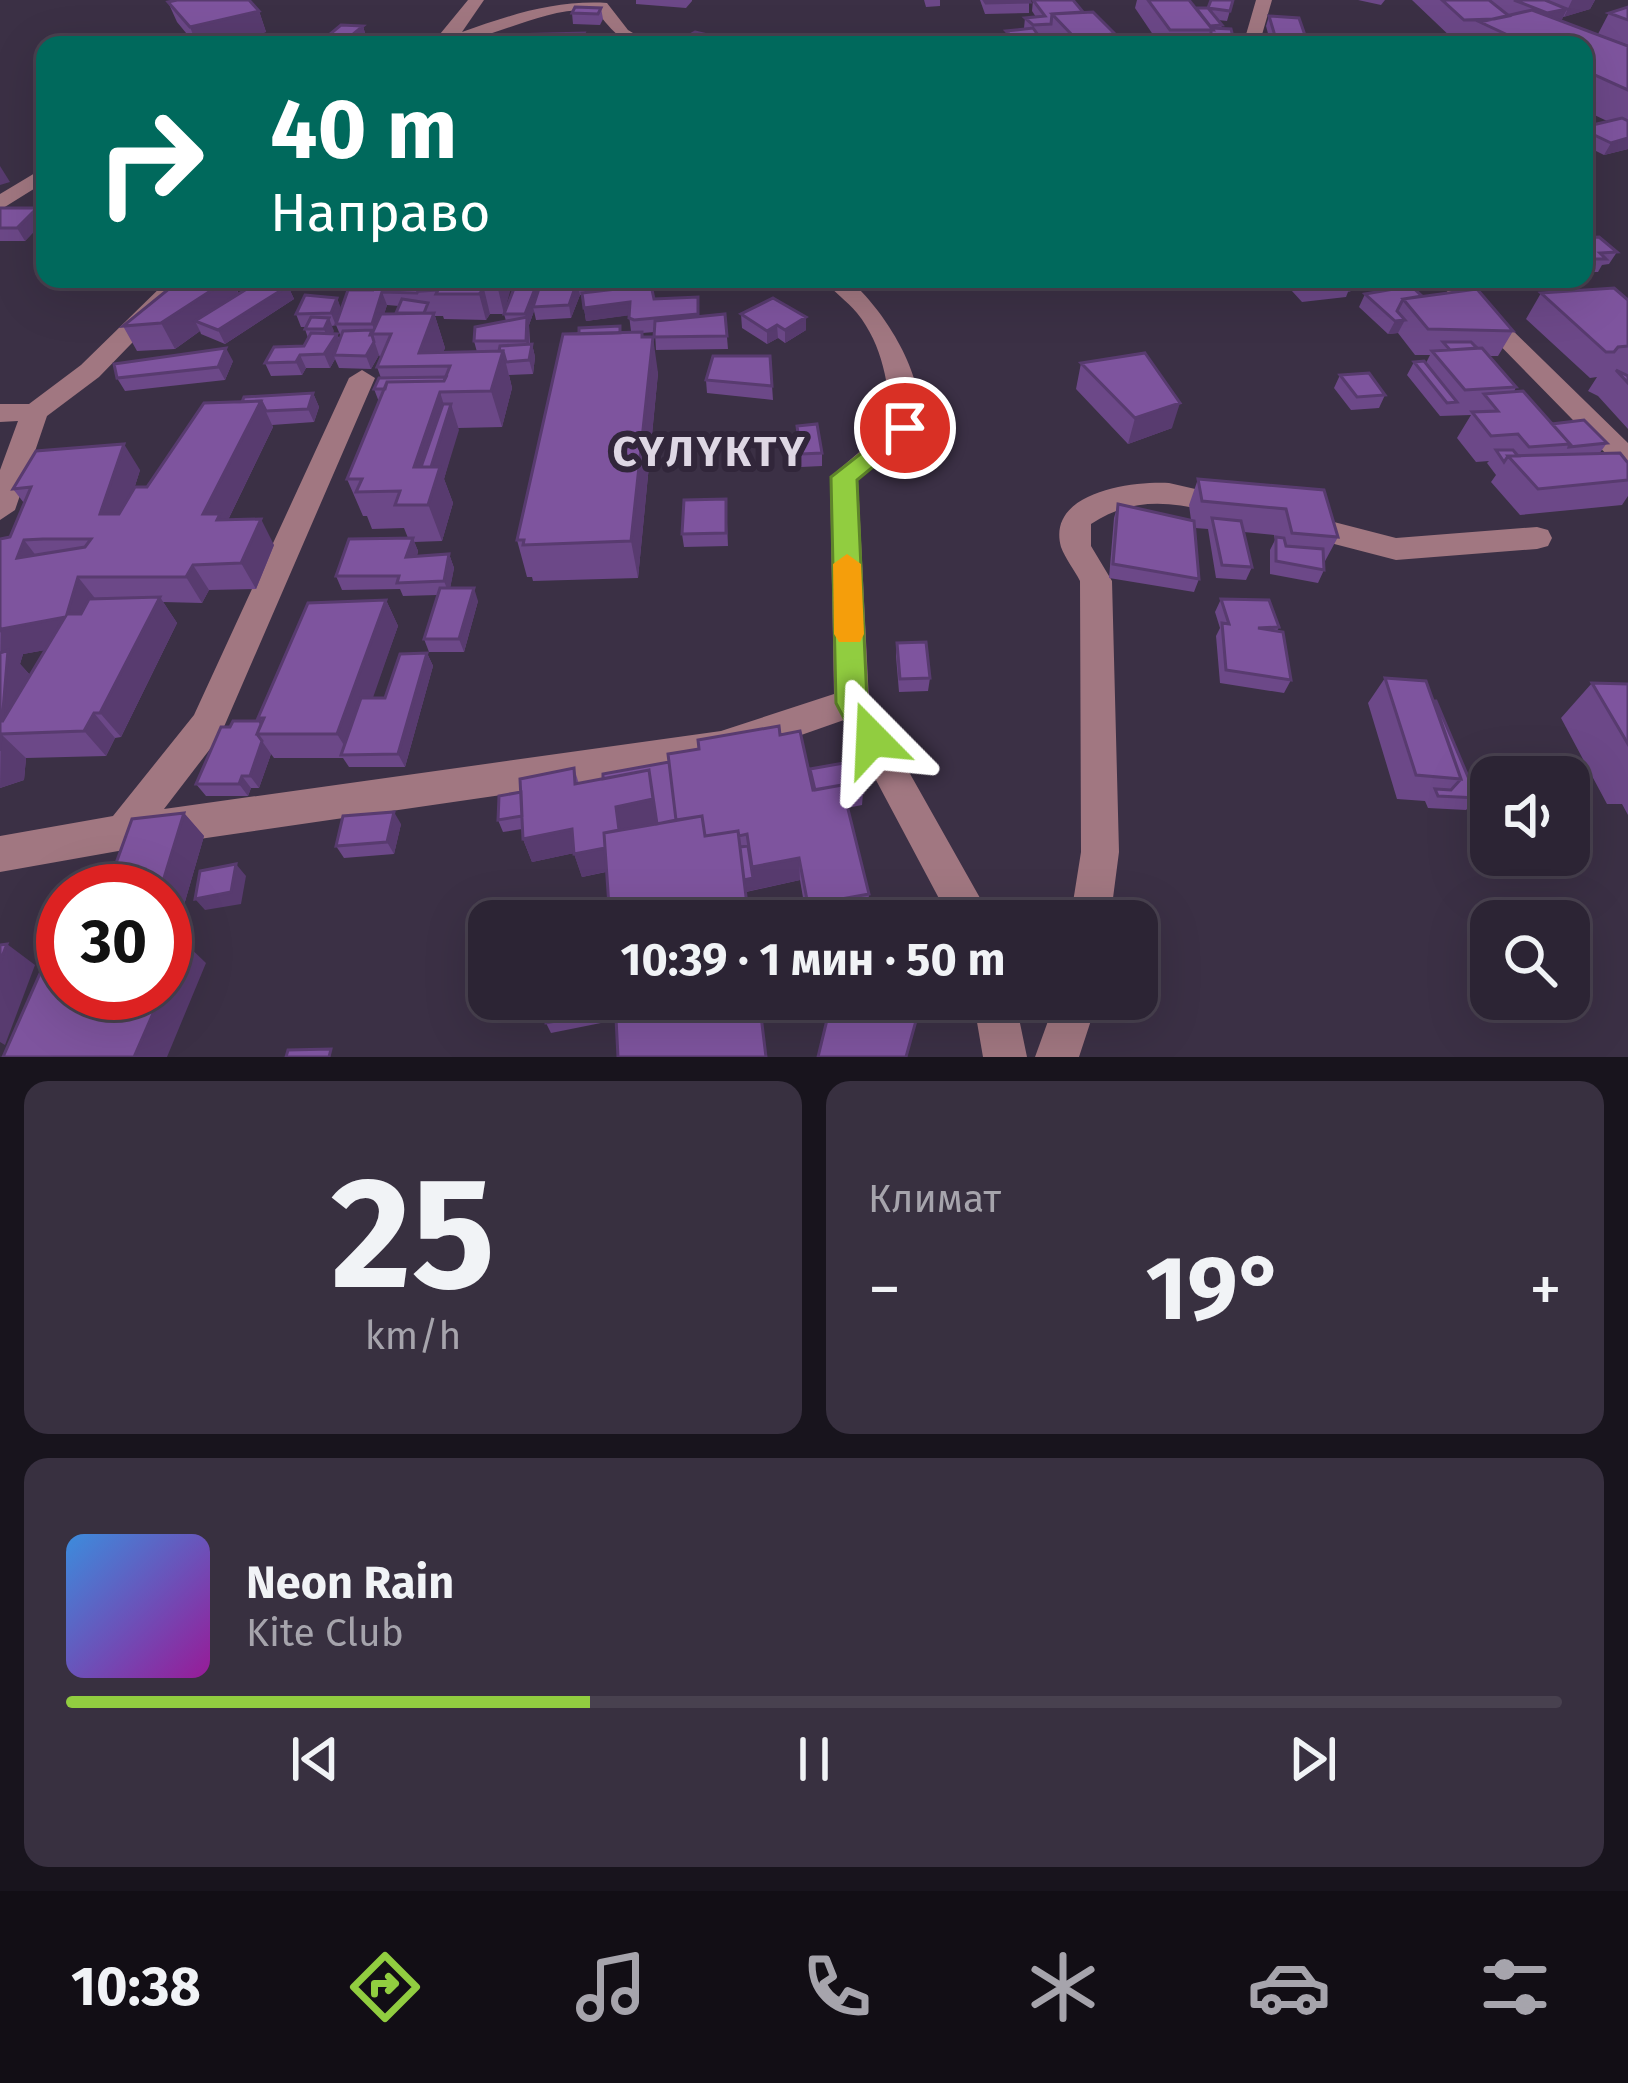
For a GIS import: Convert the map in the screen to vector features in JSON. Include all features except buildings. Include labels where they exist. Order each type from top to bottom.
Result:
[{"type":"street","points":[[448,36],[476,0]]},
{"type":"street","points":[[1254,36],[1264,0]]},
{"type":"street","points":[[465,36],[562,3],[601,6],[628,36]]},
{"type":"street","points":[[0,204],[36,179]]},
{"type":"street","points":[[0,510],[35,412],[91,371],[173,288]]},
{"type":"street","points":[[847,288],[878,322],[897,357],[905,428],[844,477],[852,703],[961,900]]},
{"type":"street","points":[[1456,288],[1628,459]]},
{"type":"street","points":[[124,832],[207,725],[362,378]]},
{"type":"street","points":[[0,413],[35,412]]},
{"type":"street","points":[[1093,900],[1100,852],[1096,581],[1076,546],[1076,519],[1100,501],[1162,489],[1396,549],[1538,538]]},
{"type":"street","points":[[0,854],[721,747],[852,703]]},
{"type":"street","points":[[998,1020],[1005,1057]]},
{"type":"street","points":[[1057,1057],[1070,1020]]},
{"type":"slow traffic","points":[[847,564],[849,634]]},
{"type":"district","name":"СҮЛҮКТҮ","points":[[710,451]]},
{"type":"route","points":[[872,739],[852,703],[844,477],[905,428]]}]
